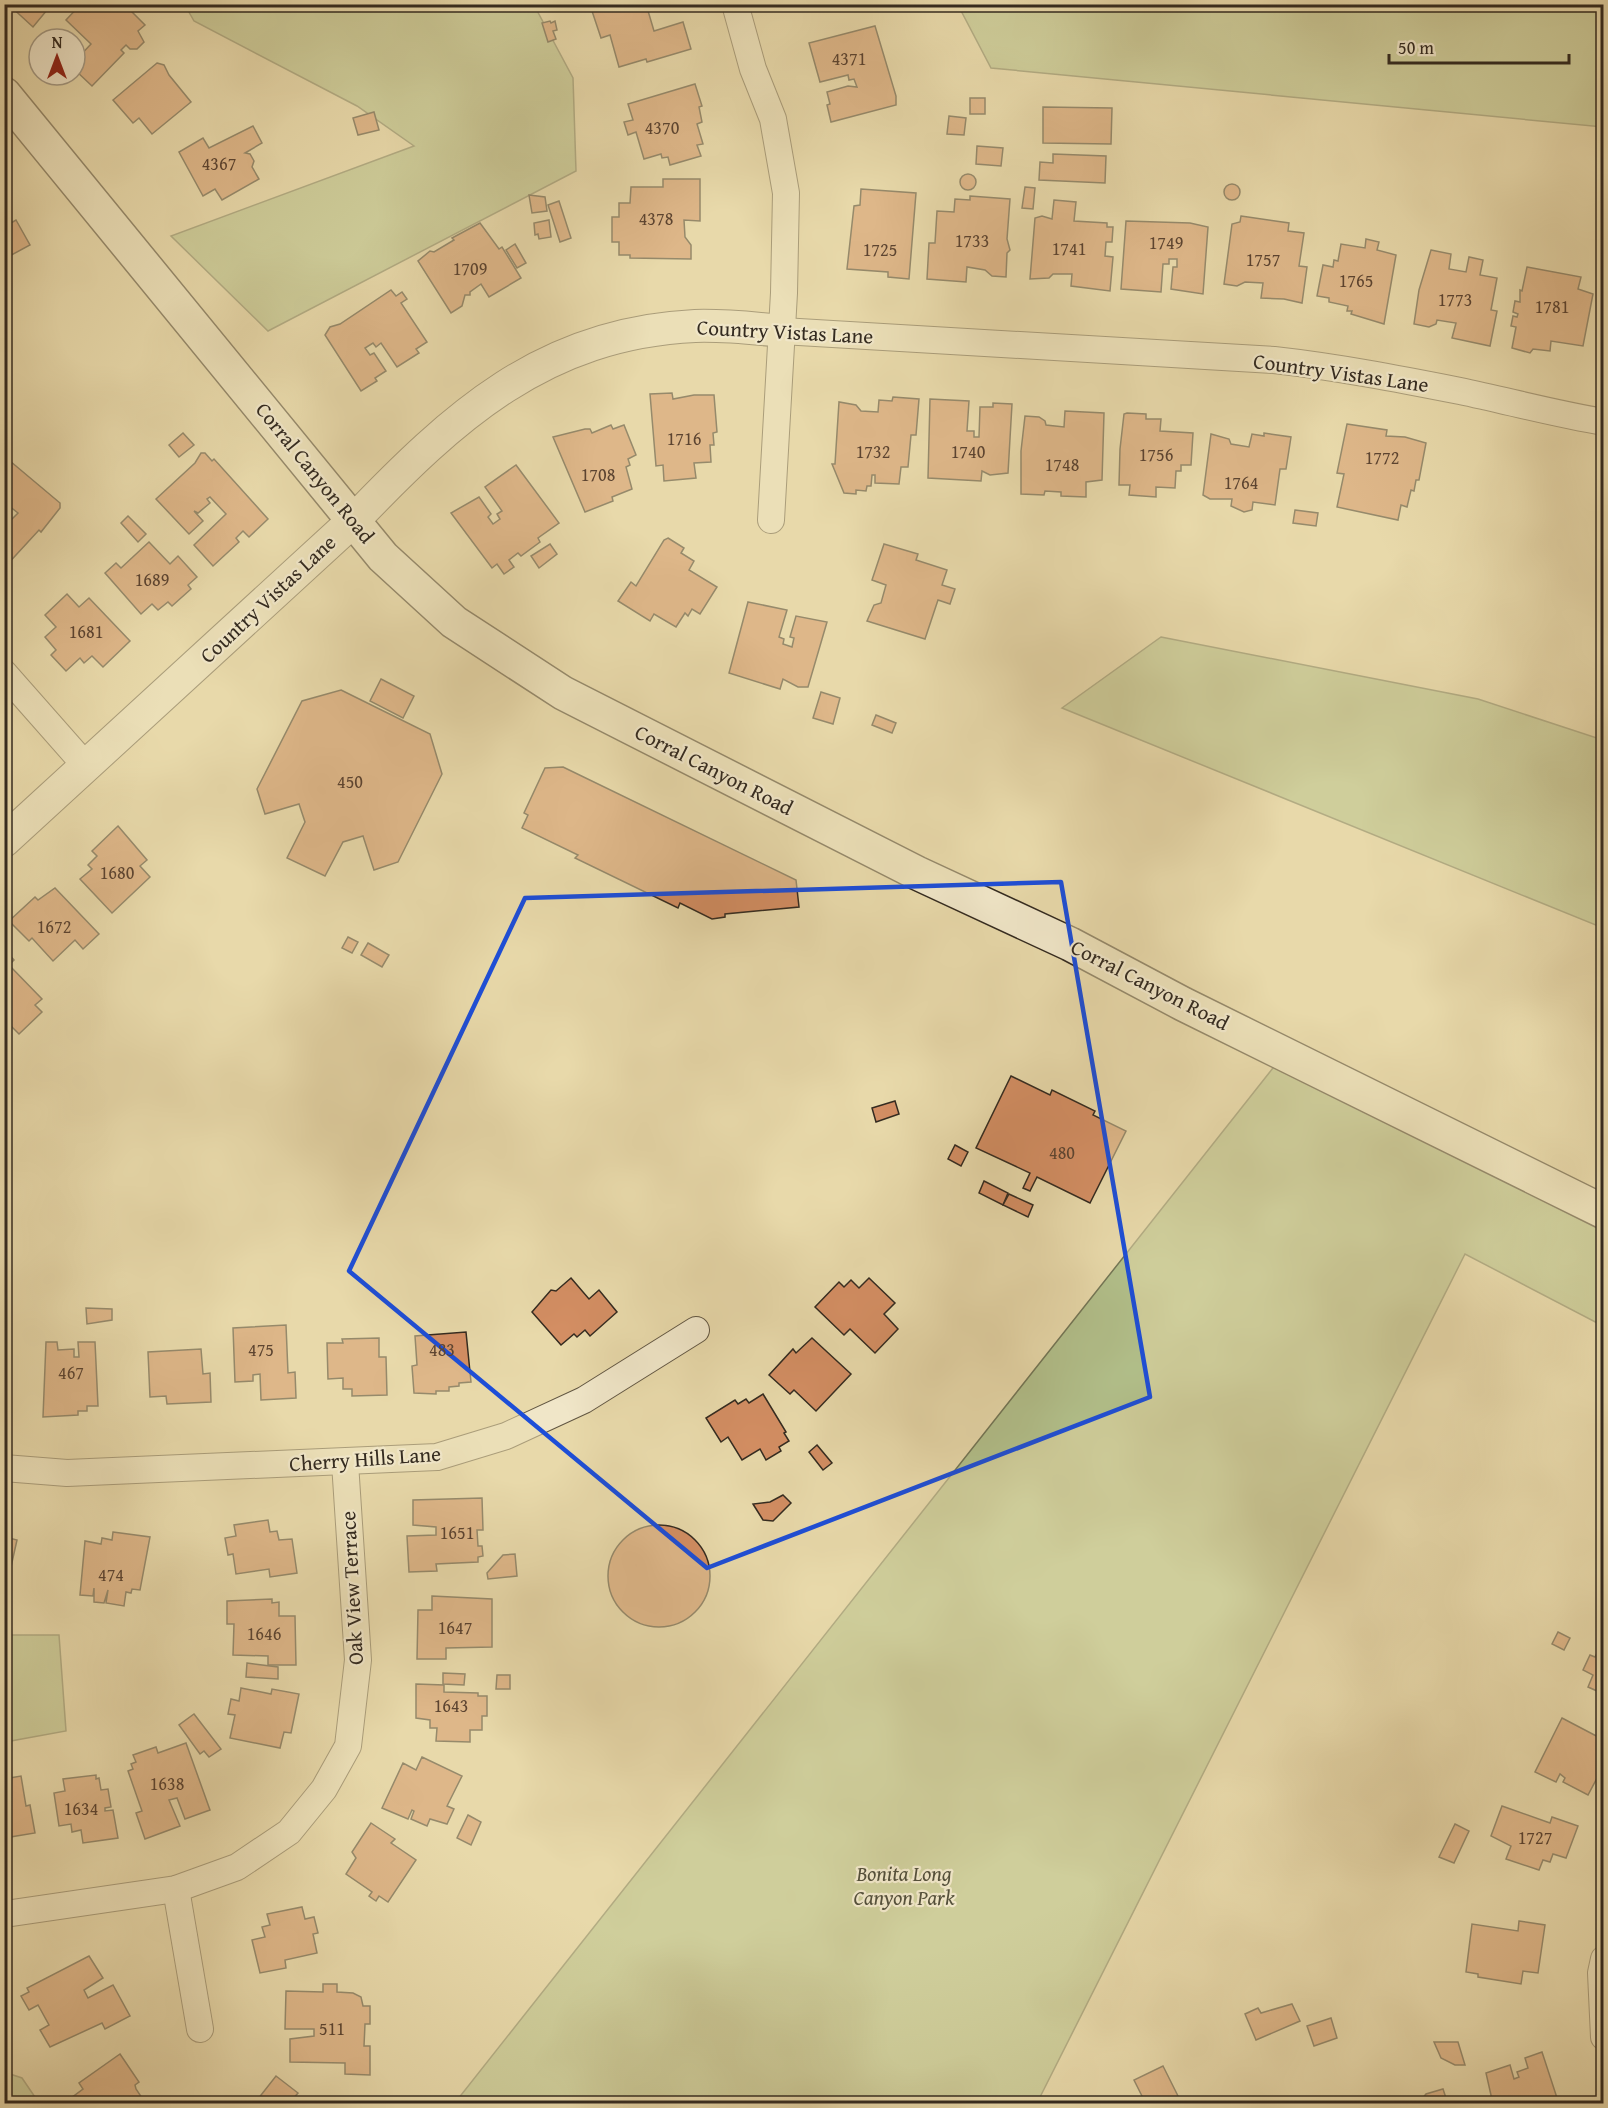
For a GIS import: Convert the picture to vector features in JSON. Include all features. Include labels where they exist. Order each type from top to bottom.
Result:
[{"type":"main road","name":"Corral Canyon Road","points":[[4,94],[383,557],[454,621],[563,693],[917,873],[1070,944],[1183,1004],[1604,1212]]},
{"type":"street","points":[[735,4],[753,69],[773,119],[786,193],[782,331],[771,520]]},
{"type":"street","name":"Country Vistas Lane","points":[[4,841],[354,520],[393,479],[488,396],[539,366],[598,342],[662,329],[729,326],[1274,360],[1325,366],[1439,387],[1546,413],[1604,422]]},
{"type":"street","points":[[4,673],[86,766]]},
{"type":"street","name":"Cherry Hills Lane","points":[[4,1468],[67,1473],[345,1463],[437,1457],[506,1436],[584,1400],[696,1330]]},
{"type":"street","name":"Oak View Terrace","points":[[12,1913],[176,1888],[237,1867],[289,1832],[324,1789],[348,1746],[358,1660],[345,1463]]},
{"type":"street","points":[[176,1888],[200,2029]]},
{"type":"street","points":[[1604,1959],[1601,1973],[1604,2037]]},
{"type":"highlighted area","points":[[1061,882],[1150,1397],[707,1568],[349,1271],[525,898]]},
{"type":"green space","points":[[185,5],[534,5],[573,78],[576,171],[268,331],[171,236],[414,146],[357,106],[194,21]]},
{"type":"green space","points":[[958,5],[1603,5],[1603,127],[991,68]]},
{"type":"green space","points":[[1161,637],[1478,699],[1603,740],[1603,928],[1062,708]]},
{"type":"green space","name":"Bonita Long Canyon Park","points":[[1284,1054],[1603,1212],[1603,1326],[1465,1254],[1037,2103],[454,2104]]},
{"type":"green space","points":[[5,1635],[59,1635],[66,1731],[5,1742]]},
{"type":"green space","points":[[4,2072],[22,2078],[39,2103],[5,2103]]},
{"type":"building","points":[[8,4],[52,4],[33,27]]},
{"type":"building","points":[[81,4],[124,4],[145,25],[138,31],[144,42],[137,49],[130,49],[126,45],[121,50],[124,53],[92,86],[87,81],[87,48],[91,44],[87,40],[87,27],[73,27],[66,20]]},
{"type":"building","points":[[619,4],[646,4],[654,31],[683,22],[691,49],[647,62],[646,59],[619,67],[610,35],[601,38],[592,11]]},
{"type":"building","points":[[550,21],[551,23],[555,21],[557,30],[553,31],[556,39],[548,42],[542,23]]},
{"type":"building","points":[[875,26],[896,96],[896,105],[831,122],[827,92],[848,86],[857,87],[854,79],[849,80],[848,75],[820,82],[809,43]]},
{"type":"building","points":[[157,63],[164,65],[169,75],[191,102],[152,134],[139,118],[133,123],[113,100]]},
{"type":"building","points":[[695,84],[702,106],[699,107],[702,122],[697,124],[703,144],[697,145],[701,156],[670,165],[668,157],[662,158],[661,154],[644,159],[636,132],[628,135],[624,122],[633,120],[628,104]]},
{"type":"building","points":[[970,98],[985,98],[985,114],[970,114]]},
{"type":"building","points":[[1043,107],[1112,108],[1111,144],[1043,143]]},
{"type":"building","points":[[374,112],[379,130],[358,135],[353,118]]},
{"type":"building","points":[[949,116],[966,118],[964,135],[947,134]]},
{"type":"building","points":[[253,126],[262,143],[245,153],[250,154],[254,161],[252,167],[259,179],[222,200],[215,189],[203,196],[179,152],[203,138],[209,148]]},
{"type":"building","points":[[977,146],[1003,148],[1001,166],[976,164]]},
{"type":"building","points":[[1053,154],[1106,156],[1105,183],[1039,180],[1040,162],[1053,163]]},
{"type":"building","points":[[968,174],[974,176],[976,182],[974,188],[968,190],[962,188],[960,182],[962,176]]},
{"type":"building","points":[[663,179],[700,179],[700,221],[684,220],[685,237],[691,245],[691,259],[630,258],[630,255],[619,255],[619,242],[612,242],[612,217],[619,217],[619,203],[630,203],[631,187],[663,187]]},
{"type":"building","points":[[1229,184],[1235,184],[1240,192],[1238,198],[1229,200],[1224,195],[1224,189]]},
{"type":"building","points":[[1025,187],[1035,188],[1033,209],[1022,208]]},
{"type":"building","points":[[861,189],[916,193],[909,279],[888,277],[888,272],[847,269],[854,206],[860,205]]},
{"type":"building","points":[[529,195],[545,197],[547,211],[532,213]]},
{"type":"building","points":[[970,196],[1010,199],[1007,239],[1010,250],[1007,253],[1006,277],[992,276],[985,270],[967,267],[966,282],[927,279],[929,243],[935,243],[937,211],[954,212],[955,199],[970,200]]},
{"type":"building","points":[[1054,200],[1076,202],[1074,221],[1107,223],[1107,227],[1113,227],[1112,242],[1106,242],[1105,256],[1113,257],[1110,291],[1071,286],[1072,274],[1053,274],[1049,278],[1030,279],[1035,218],[1042,216],[1052,219]]},
{"type":"building","points":[[559,201],[571,238],[560,242],[548,205]]},
{"type":"building","points":[[1241,216],[1289,223],[1288,231],[1304,233],[1299,266],[1307,267],[1302,303],[1261,298],[1263,283],[1245,282],[1237,286],[1224,284],[1232,224],[1240,222]]},
{"type":"building","points":[[16,220],[30,245],[4,259],[4,227]]},
{"type":"building","points":[[549,220],[551,237],[539,239],[538,234],[535,235],[534,223]]},
{"type":"building","points":[[1126,221],[1190,223],[1208,227],[1203,294],[1171,289],[1173,267],[1177,267],[1177,259],[1169,259],[1169,264],[1163,264],[1161,292],[1121,289]]},
{"type":"building","points":[[480,223],[499,249],[502,247],[521,278],[489,297],[481,284],[470,292],[470,295],[465,295],[462,306],[451,313],[418,261],[430,251],[434,252],[454,240],[452,238]]},
{"type":"building","points":[[1366,239],[1379,242],[1377,250],[1396,255],[1384,324],[1351,314],[1352,311],[1347,311],[1348,306],[1329,302],[1329,298],[1317,296],[1323,265],[1333,267],[1334,260],[1338,261],[1341,244],[1365,248]]},
{"type":"building","points":[[515,244],[526,263],[517,268],[506,250]]},
{"type":"building","points":[[1431,250],[1451,254],[1449,269],[1466,272],[1469,257],[1483,260],[1480,275],[1497,278],[1491,310],[1497,311],[1490,346],[1452,338],[1456,323],[1437,320],[1436,324],[1429,327],[1414,324],[1419,290]]},
{"type":"building","points":[[1602,250],[1604,250],[1604,282],[1597,280]]},
{"type":"building","points":[[1527,267],[1581,277],[1578,289],[1593,294],[1583,346],[1551,341],[1550,351],[1533,349],[1530,353],[1512,348],[1516,327],[1511,326],[1513,316],[1517,317],[1518,314],[1513,312],[1515,301],[1520,302],[1520,290],[1522,291]]},
{"type":"building","points":[[391,290],[396,296],[402,292],[407,299],[401,303],[427,342],[416,349],[419,353],[397,367],[381,343],[376,347],[373,343],[365,348],[370,355],[374,353],[386,371],[375,378],[377,381],[361,391],[325,335],[330,327],[340,324]]},
{"type":"building","points":[[672,393],[673,399],[694,395],[714,395],[717,432],[713,433],[714,445],[710,445],[711,462],[694,463],[696,478],[664,481],[663,465],[656,466],[650,394]]},
{"type":"building","points":[[893,397],[919,399],[916,435],[911,435],[908,467],[901,467],[899,484],[875,483],[875,475],[872,475],[871,486],[867,486],[866,491],[856,490],[856,494],[844,493],[832,464],[835,464],[839,402],[856,405],[861,411],[878,412],[879,400],[892,401]]},
{"type":"building","points":[[930,399],[969,401],[967,431],[974,431],[974,437],[979,437],[980,407],[993,407],[993,403],[1012,404],[1008,473],[990,475],[982,471],[981,481],[928,478]]},
{"type":"building","points":[[1065,411],[1104,413],[1102,480],[1086,482],[1086,497],[1061,496],[1061,492],[1045,491],[1044,495],[1021,494],[1021,451],[1025,416],[1039,417],[1045,421],[1046,425],[1064,427]]},
{"type":"building","points":[[1124,414],[1146,414],[1146,419],[1161,419],[1160,431],[1193,433],[1191,465],[1181,465],[1181,471],[1176,471],[1175,488],[1156,487],[1156,497],[1129,495],[1130,485],[1119,485],[1120,449]]},
{"type":"building","points":[[1347,424],[1387,430],[1386,436],[1405,437],[1426,443],[1419,480],[1416,480],[1414,491],[1411,490],[1407,507],[1401,505],[1398,520],[1337,507],[1344,474],[1337,473]]},
{"type":"building","points":[[611,425],[613,429],[624,425],[636,455],[628,459],[630,465],[626,467],[632,489],[612,497],[613,501],[585,512],[553,437],[585,429],[590,429],[592,433]]},
{"type":"building","points":[[183,433],[194,445],[179,457],[169,445]]},
{"type":"building","points":[[1264,433],[1291,437],[1286,469],[1280,469],[1275,505],[1253,502],[1252,510],[1244,512],[1231,506],[1232,499],[1210,499],[1203,495],[1211,434],[1229,439],[1231,444],[1249,447],[1252,434],[1264,436]]},
{"type":"building","points":[[201,453],[205,453],[212,461],[214,459],[268,519],[249,537],[243,531],[236,538],[239,542],[213,566],[194,545],[226,514],[210,497],[207,499],[210,503],[198,513],[194,511],[203,521],[189,534],[156,499],[195,463]]},
{"type":"building","points":[[10,461],[60,503],[60,508],[41,532],[39,530],[4,568],[4,527],[18,513],[4,502],[4,467]]},
{"type":"building","points":[[516,465],[559,523],[538,538],[540,542],[521,556],[518,553],[509,560],[514,567],[504,574],[497,564],[492,568],[451,513],[479,497],[491,514],[488,517],[493,524],[500,519],[497,514],[502,511],[485,487]]},
{"type":"building","points":[[1295,510],[1318,513],[1316,526],[1293,523]]},
{"type":"building","points":[[128,516],[146,534],[138,542],[121,523]]},
{"type":"building","points":[[668,538],[684,548],[681,553],[694,561],[689,570],[717,587],[700,614],[692,609],[688,616],[685,613],[676,627],[654,614],[650,621],[618,601],[631,582],[636,586],[664,540]]},
{"type":"building","points":[[149,542],[170,564],[178,556],[197,577],[188,585],[191,589],[172,606],[168,602],[158,610],[152,604],[141,614],[105,573],[116,563],[121,568]]},
{"type":"building","points":[[550,544],[557,554],[539,568],[531,556]]},
{"type":"building","points":[[884,544],[918,554],[916,560],[947,570],[942,585],[955,589],[950,604],[938,600],[925,639],[867,621],[874,605],[881,603],[886,585],[872,580]]},
{"type":"building","points":[[67,594],[79,607],[89,598],[130,641],[103,667],[92,656],[84,663],[80,658],[66,671],[51,655],[56,650],[45,637],[56,627],[45,615]]},
{"type":"building","points":[[748,602],[787,610],[779,637],[784,639],[783,644],[792,647],[794,638],[790,637],[796,616],[827,622],[808,687],[798,687],[783,679],[780,689],[729,673]]},
{"type":"building","points":[[381,679],[414,696],[403,718],[370,701]]},
{"type":"building","points":[[341,690],[430,734],[442,774],[398,862],[374,870],[363,836],[343,842],[325,876],[287,858],[305,822],[299,804],[265,814],[257,789],[302,701]]},
{"type":"building","points":[[821,692],[840,698],[833,724],[813,718]]},
{"type":"building","points":[[876,715],[896,723],[892,733],[872,725]]},
{"type":"building","points":[[563,767],[796,880],[799,907],[725,914],[725,917],[712,919],[680,903],[678,908],[575,858],[578,855],[522,828],[528,815],[524,813],[545,768]]},
{"type":"building","points":[[118,826],[147,860],[140,866],[150,877],[112,913],[80,879],[92,869],[88,865],[97,856],[92,851]]},
{"type":"building","points":[[55,888],[99,934],[83,949],[75,940],[53,961],[32,938],[29,941],[9,921],[35,897],[38,900]]},
{"type":"building","points":[[348,937],[358,942],[352,953],[342,948]]},
{"type":"building","points":[[368,943],[389,955],[382,967],[361,955]]},
{"type":"building","points":[[4,949],[14,960],[9,965],[42,999],[35,1005],[42,1012],[19,1034],[12,1027],[4,1034]]},
{"type":"building","points":[[1011,1076],[1050,1095],[1052,1090],[1095,1111],[1093,1115],[1126,1131],[1090,1203],[1037,1177],[1030,1191],[1023,1188],[1030,1173],[976,1148]]},
{"type":"building","points":[[895,1101],[899,1114],[876,1122],[872,1108]]},
{"type":"building","points":[[955,1145],[968,1152],[961,1166],[948,1159]]},
{"type":"building","points":[[984,1181],[1008,1193],[1003,1205],[979,1193]]},
{"type":"building","points":[[1009,1194],[1033,1205],[1028,1217],[1003,1205]]},
{"type":"building","points":[[571,1278],[589,1299],[599,1290],[617,1312],[590,1336],[585,1330],[577,1337],[574,1334],[561,1345],[532,1312],[551,1290],[556,1291]]},
{"type":"building","points":[[869,1278],[895,1303],[884,1314],[898,1329],[875,1353],[850,1329],[844,1335],[815,1307],[839,1282],[844,1287],[851,1280],[859,1288]]},
{"type":"building","points":[[86,1308],[112,1309],[112,1320],[87,1324]]},
{"type":"building","points":[[286,1325],[288,1373],[295,1372],[296,1398],[261,1400],[260,1374],[253,1375],[253,1381],[235,1382],[233,1328]]},
{"type":"building","points":[[466,1332],[471,1382],[459,1383],[459,1386],[449,1387],[449,1391],[436,1391],[436,1394],[414,1393],[412,1366],[417,1365],[415,1336]]},
{"type":"building","points":[[379,1338],[379,1357],[386,1357],[387,1395],[352,1396],[352,1389],[343,1389],[343,1378],[328,1379],[327,1343],[343,1343],[342,1339]]},
{"type":"building","points":[[812,1338],[851,1374],[816,1411],[794,1390],[790,1394],[769,1375],[793,1349],[796,1353]]},
{"type":"building","points":[[46,1342],[57,1342],[58,1350],[74,1349],[74,1357],[79,1357],[78,1342],[95,1342],[98,1406],[87,1406],[87,1411],[78,1411],[78,1415],[43,1417]]},
{"type":"building","points":[[201,1349],[203,1374],[210,1373],[211,1402],[167,1404],[166,1396],[150,1397],[148,1352]]},
{"type":"building","points":[[4,1369],[11,1370],[9,1398],[4,1397]]},
{"type":"building","points":[[763,1394],[789,1441],[779,1447],[781,1451],[766,1460],[760,1449],[742,1460],[728,1437],[721,1442],[706,1418],[735,1400],[738,1404],[746,1399],[749,1403]]},
{"type":"building","points":[[817,1445],[832,1463],[823,1470],[809,1452]]},
{"type":"building","points":[[783,1495],[791,1503],[773,1521],[763,1520],[753,1504],[770,1502]]},
{"type":"building","points":[[482,1498],[483,1530],[477,1530],[478,1546],[482,1546],[483,1556],[478,1557],[478,1562],[436,1564],[437,1571],[409,1572],[407,1536],[436,1535],[436,1527],[413,1525],[413,1500]]},
{"type":"building","points":[[268,1520],[270,1532],[277,1531],[279,1540],[292,1539],[297,1573],[270,1577],[269,1569],[236,1574],[233,1554],[228,1555],[225,1538],[236,1536],[234,1525]]},
{"type":"building","points":[[659,1525],[678,1529],[695,1540],[706,1557],[710,1576],[706,1595],[695,1612],[678,1623],[659,1627],[640,1623],[623,1612],[612,1595],[608,1576],[612,1557],[623,1540],[640,1529]]},
{"type":"building","points":[[113,1532],[150,1537],[140,1590],[132,1589],[131,1593],[126,1592],[124,1606],[106,1603],[108,1590],[104,1603],[94,1602],[94,1588],[93,1596],[80,1595],[85,1541],[101,1544],[102,1538],[112,1540]]},
{"type":"building","points":[[4,1533],[5,1537],[17,1540],[6,1589]]},
{"type":"building","points":[[515,1554],[517,1576],[488,1579],[487,1573],[503,1555]]},
{"type":"building","points":[[432,1596],[492,1599],[492,1647],[446,1648],[446,1659],[417,1659],[418,1610],[432,1610]]},
{"type":"building","points":[[272,1599],[272,1603],[279,1602],[279,1616],[295,1616],[296,1665],[268,1665],[268,1656],[233,1655],[234,1624],[227,1624],[227,1601]]},
{"type":"building","points":[[1558,1632],[1570,1638],[1564,1650],[1552,1644]]},
{"type":"building","points":[[1603,1640],[1604,1694],[1588,1687],[1593,1675],[1583,1670],[1590,1655],[1595,1657]]},
{"type":"building","points":[[247,1663],[278,1667],[278,1679],[246,1677]]},
{"type":"building","points":[[443,1673],[465,1674],[464,1685],[443,1684]]},
{"type":"building","points":[[497,1675],[510,1675],[510,1689],[496,1689]]},
{"type":"building","points":[[416,1684],[444,1685],[444,1692],[478,1693],[478,1696],[487,1696],[487,1716],[482,1716],[482,1730],[470,1730],[470,1742],[436,1741],[437,1728],[430,1728],[430,1720],[416,1718]]},
{"type":"building","points":[[241,1688],[271,1694],[272,1689],[299,1694],[291,1733],[284,1732],[280,1748],[230,1738],[235,1715],[228,1714],[231,1699],[239,1701]]},
{"type":"building","points":[[194,1714],[221,1749],[209,1757],[204,1751],[200,1754],[179,1725]]},
{"type":"building","points":[[1562,1718],[1604,1740],[1604,1749],[1598,1759],[1604,1765],[1588,1795],[1563,1782],[1565,1778],[1560,1774],[1556,1782],[1535,1772]]},
{"type":"building","points":[[186,1743],[210,1810],[185,1819],[177,1798],[169,1800],[180,1826],[145,1839],[136,1813],[142,1811],[128,1771],[133,1769],[131,1764],[136,1762],[133,1755],[156,1747],[158,1753]]},
{"type":"building","points":[[422,1757],[462,1776],[447,1806],[454,1809],[447,1824],[430,1819],[427,1826],[411,1819],[414,1811],[412,1810],[408,1819],[382,1808],[403,1763],[416,1770]]},
{"type":"building","points":[[96,1775],[96,1779],[99,1778],[101,1790],[108,1789],[111,1807],[105,1808],[105,1811],[113,1810],[118,1838],[83,1843],[81,1830],[72,1832],[71,1824],[59,1826],[54,1793],[65,1791],[63,1779]]},
{"type":"building","points":[[21,1776],[26,1806],[30,1805],[35,1833],[4,1838],[4,1779]]},
{"type":"building","points":[[1502,1806],[1550,1823],[1552,1817],[1578,1826],[1566,1858],[1553,1854],[1550,1862],[1543,1860],[1539,1870],[1506,1859],[1511,1846],[1491,1836]]},
{"type":"building","points":[[468,1815],[481,1822],[471,1845],[457,1838]]},
{"type":"building","points":[[371,1823],[395,1839],[391,1843],[416,1860],[388,1902],[379,1896],[376,1901],[369,1896],[372,1892],[346,1874],[356,1858],[352,1852]]},
{"type":"building","points":[[1455,1824],[1469,1831],[1454,1863],[1439,1857]]},
{"type":"building","points":[[302,1907],[305,1919],[314,1917],[318,1933],[313,1934],[317,1953],[285,1960],[286,1968],[260,1973],[252,1940],[265,1937],[262,1927],[270,1925],[267,1914]]},
{"type":"building","points":[[1519,1921],[1545,1925],[1538,1973],[1523,1971],[1521,1984],[1478,1977],[1478,1974],[1466,1972],[1472,1924],[1518,1931]]},
{"type":"building","points":[[89,1956],[103,1978],[84,1990],[88,1998],[113,1985],[130,2016],[105,2029],[102,2023],[50,2047],[40,2030],[49,2025],[38,2005],[29,2010],[21,1996],[29,1992],[27,1988]]},
{"type":"building","points":[[323,1984],[337,1984],[337,1992],[353,1993],[361,1997],[363,2006],[370,2006],[370,2024],[365,2024],[364,2046],[370,2046],[370,2075],[345,2074],[345,2063],[290,2062],[290,2039],[314,2036],[314,2029],[285,2029],[286,1991],[323,1992]]},
{"type":"building","points":[[1292,2004],[1300,2021],[1256,2040],[1245,2014],[1258,2008],[1261,2013]]},
{"type":"building","points":[[1331,2018],[1337,2038],[1314,2046],[1307,2026]]},
{"type":"building","points":[[1434,2042],[1458,2042],[1465,2065],[1455,2065],[1441,2058]]},
{"type":"building","points":[[1542,2052],[1559,2104],[1493,2104],[1486,2073],[1510,2065],[1514,2079],[1519,2077],[1517,2072],[1528,2068],[1525,2058]]},
{"type":"building","points":[[120,2054],[139,2082],[135,2085],[136,2089],[146,2104],[69,2104],[67,2101],[83,2089],[79,2083]]},
{"type":"building","points":[[1163,2066],[1182,2104],[1146,2104],[1134,2080]]},
{"type":"building","points":[[276,2076],[298,2093],[291,2101],[294,2104],[254,2104]]},
{"type":"building","points":[[1443,2089],[1448,2104],[1423,2104],[1422,2099],[1426,2094]]}]
